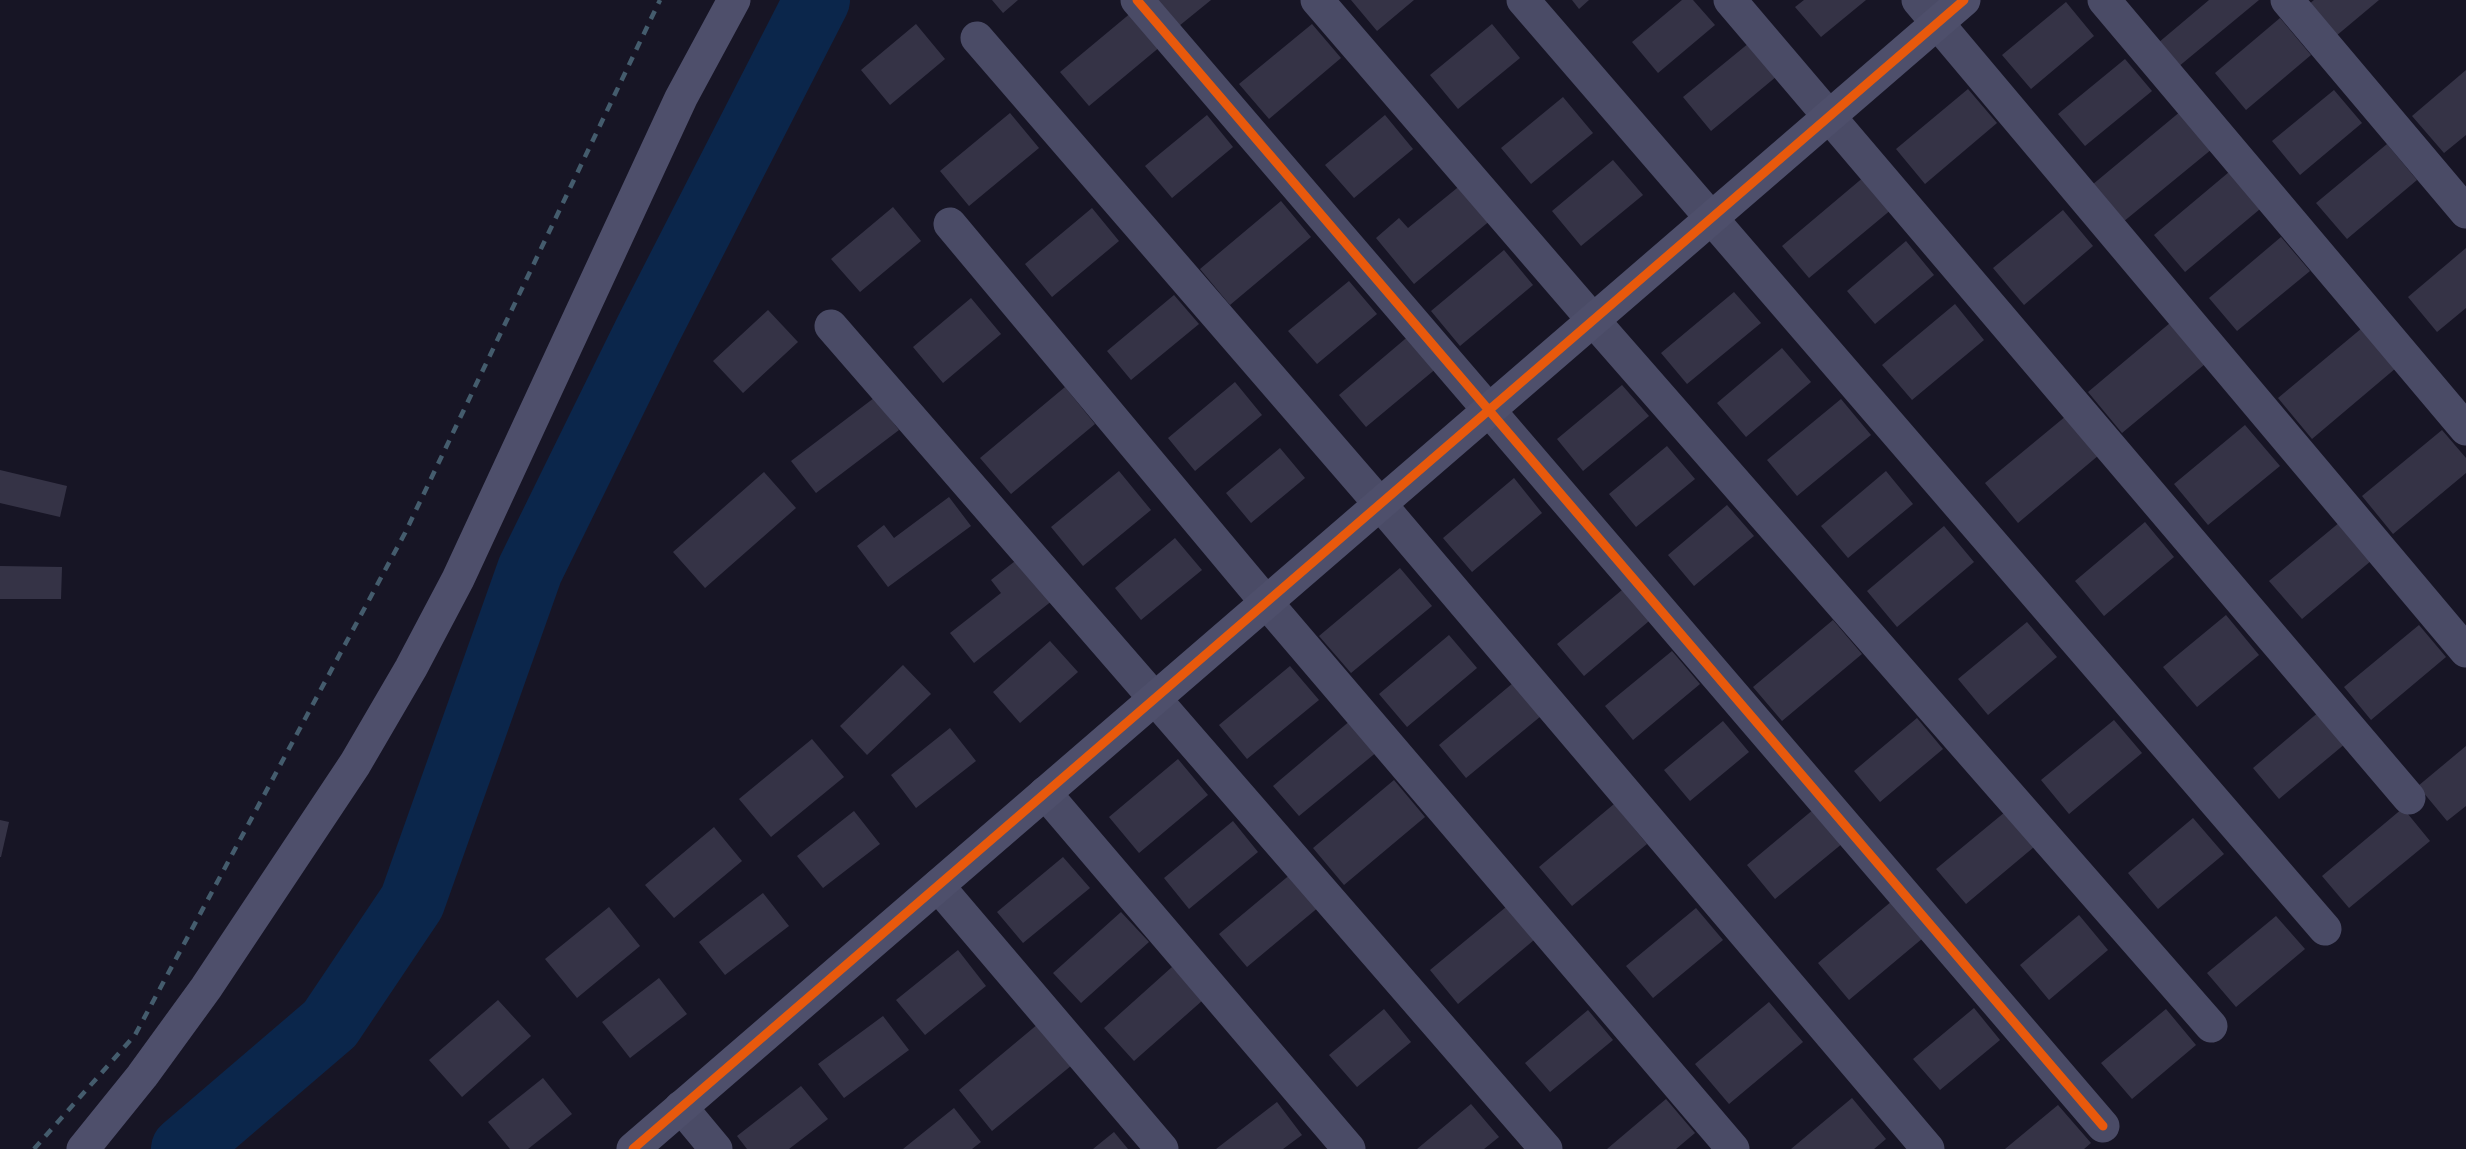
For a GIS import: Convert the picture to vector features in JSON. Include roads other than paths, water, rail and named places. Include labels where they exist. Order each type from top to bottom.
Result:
[{"type":"street","points":[[83,1149],[142,1076],[206,988],[355,764],[411,668],[458,579],[681,98],[734,0]]},
{"type":"street","points":[[1137,0],[2103,1126]]},
{"type":"street","points":[[1317,0],[1593,320],[2211,1026]]},
{"type":"street","points":[[1523,0],[2325,929]]},
{"type":"street","points":[[1730,0],[2409,798]]},
{"type":"street","points":[[633,1149],[1829,117],[1928,12],[1964,0]]},
{"type":"street","points":[[2104,0],[2466,429]]},
{"type":"street","points":[[2287,0],[2466,212]]},
{"type":"street","points":[[1928,12],[2466,651]]},
{"type":"street","points":[[977,38],[1380,504],[1928,1149]]},
{"type":"street","points":[[950,224],[1266,603],[1733,1149]]},
{"type":"street","points":[[831,326],[1546,1149]]},
{"type":"street","points":[[1045,793],[1348,1149]]},
{"type":"street","points":[[938,886],[1161,1149]]},
{"type":"street","points":[[681,1107],[716,1149]]},
{"type":"waterway","points":[[184,1149],[330,1024],[412,902],[530,570],[648,330],[817,0]]},
{"type":"railway","points":[[34,1149],[135,1035],[405,533],[660,0]]}]
